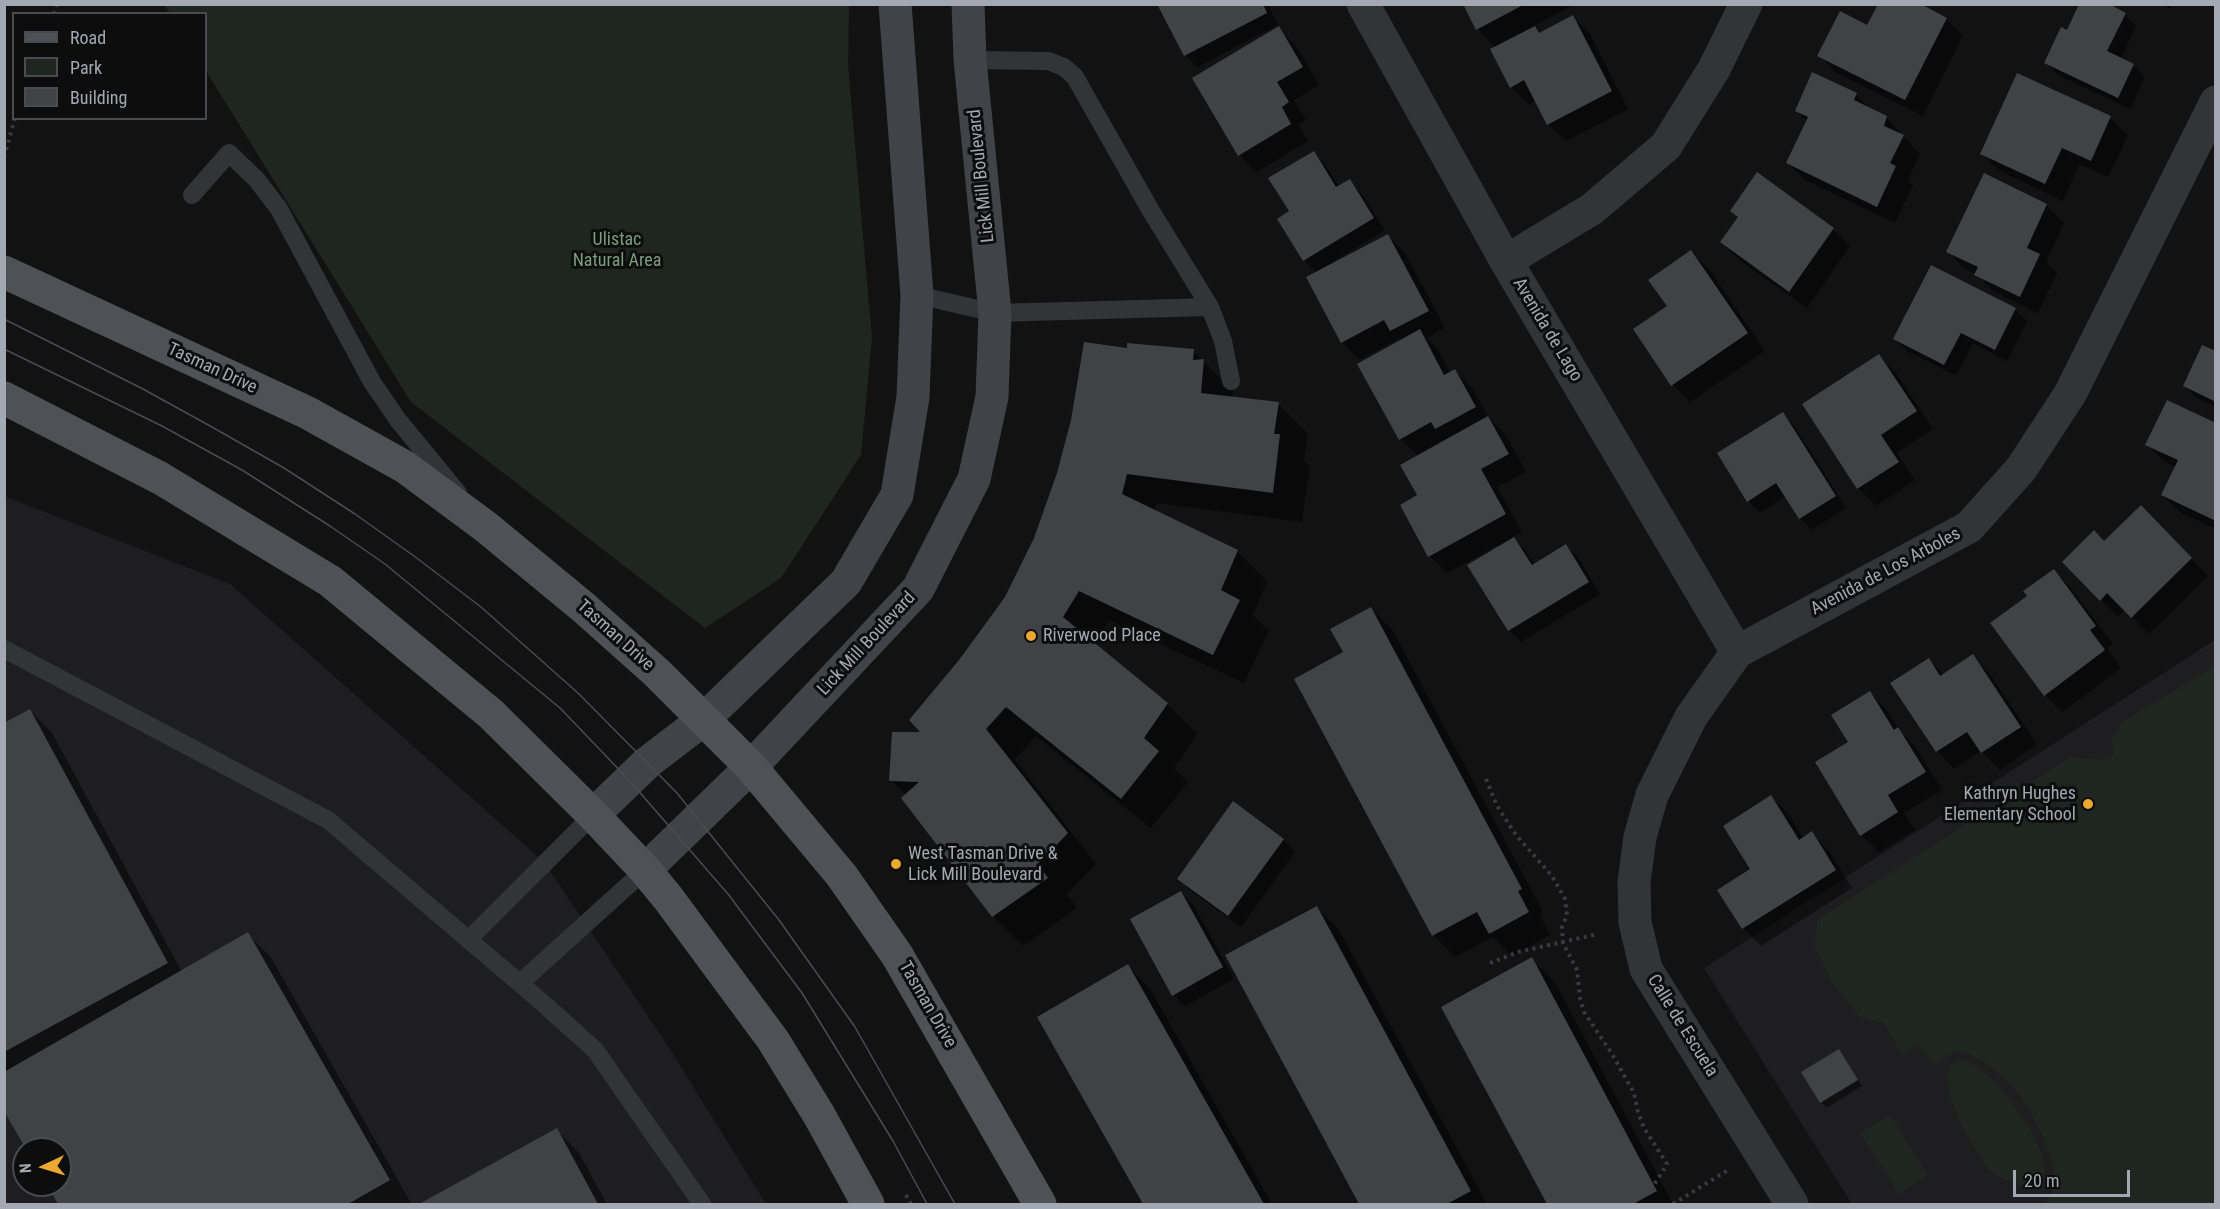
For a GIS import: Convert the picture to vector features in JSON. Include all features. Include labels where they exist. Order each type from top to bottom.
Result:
[{"type":"main road","points":[[593,815],[648,762],[703,720],[846,582],[897,495],[913,398],[917,295],[895,4]]},
{"type":"main road","name":"Lick Mill Boulevard","points":[[645,870],[751,767],[918,589],[974,479],[992,397],[995,314],[970,60],[968,4]]},
{"type":"main road","name":"Tasman Drive","points":[[4,272],[308,413],[405,467],[486,527],[583,607],[657,673],[751,767],[842,876],[897,955],[1040,1204]]},
{"type":"main road","points":[[4,398],[160,478],[330,581],[491,714],[645,870],[724,971],[772,1040],[819,1115],[868,1204]]},
{"type":"street","name":"Avenida de Lago","points":[[1363,4],[1506,261],[1737,652]]},
{"type":"street","points":[[1506,261],[1592,209],[1666,146],[1714,69],[1746,4]]},
{"type":"street","name":"Avenida de Los Arboles","points":[[1652,795],[1691,717],[1737,652],[1969,527],[2021,469],[2070,394],[2216,102]]},
{"type":"street","name":"Calle de Escuela","points":[[1652,795],[1640,837],[1634,882],[1635,922],[1646,969],[1792,1204]]},
{"type":"lane","points":[[970,60],[1048,61],[1064,67],[1076,77],[1151,211],[1210,307],[1223,341],[1231,381]]},
{"type":"lane","points":[[192,195],[229,153],[257,180],[279,209],[300,245],[372,382],[398,420],[486,527]]},
{"type":"lane","points":[[917,295],[995,314],[1210,307]]},
{"type":"lane","points":[[4,649],[328,820],[520,983],[595,1050],[702,1204]]},
{"type":"lane","points":[[468,940],[593,815]]},
{"type":"lane","points":[[520,983],[645,870]]},
{"type":"path","points":[[4,157],[14,120]]},
{"type":"path","points":[[1486,779],[1497,807],[1516,835],[1552,876],[1565,899],[1567,915],[1562,927],[1563,943],[1577,970],[1580,999],[1584,1012],[1634,1093],[1644,1128],[1667,1164],[1654,1185]]},
{"type":"path","points":[[1490,963],[1518,952],[1594,935]]},
{"type":"path","points":[[1673,1204],[1759,1150]]},
{"type":"shaded area","points":[[4,496],[230,584],[544,862],[668,1046],[766,1204],[5,1204]]},
{"type":"shaded area","name":"Kathryn Hughes Elementary School","points":[[2215,640],[2215,1204],[1852,1204],[1704,968]]},
{"type":"green space","name":"Ulistac Natural Area","points":[[164,5],[849,5],[848,65],[872,338],[861,455],[781,578],[705,628],[411,402],[207,73],[207,12],[169,12]]},
{"type":"green space","name":"Kathryn Hughes Elementary School","points":[[2215,666],[2215,1204],[2043,1204],[2051,1194],[2054,1181],[2053,1166],[2041,1133],[2016,1090],[1989,1065],[1957,1051],[1934,1065],[1918,1044],[1902,1056],[1884,1024],[1860,1017],[1832,982],[1815,947],[1817,920],[2070,757],[2103,760],[2115,754],[2111,740],[2122,722]]},
{"type":"green space","points":[[1965,1060],[1999,1086],[2025,1121],[2041,1152],[2044,1176],[2040,1184],[2031,1186],[2016,1183],[1994,1174],[1970,1140],[1954,1107],[1947,1078],[1952,1064]]},
{"type":"green space","points":[[1890,1115],[1928,1175],[1899,1194],[1860,1133]]},
{"type":"building","points":[[1157,4],[1263,4],[1267,13],[1184,56]]},
{"type":"building","points":[[1463,4],[1525,4],[1476,30]]},
{"type":"building","points":[[1878,4],[1921,4],[1947,18],[1905,100],[1817,56],[1840,11],[1867,25]]},
{"type":"building","points":[[2079,4],[2109,4],[2126,13],[2107,51],[2134,64],[2118,98],[2044,63],[2061,27],[2067,30]]},
{"type":"building","points":[[1573,15],[1612,91],[1547,125],[1524,80],[1510,88],[1490,49],[1535,26],[1539,33]]},
{"type":"building","points":[[1279,26],[1303,67],[1277,82],[1289,102],[1282,107],[1291,124],[1238,156],[1192,78]]},
{"type":"building","points":[[1812,72],[1857,93],[1854,100],[1887,116],[1884,126],[1904,135],[1890,163],[1896,166],[1877,207],[1786,163],[1808,117],[1795,111]]},
{"type":"building","points":[[2017,73],[2111,116],[2091,161],[2062,148],[2045,184],[1980,154]]},
{"type":"building","points":[[1314,151],[1336,187],[1350,179],[1374,218],[1303,261],[1277,219],[1289,211],[1268,178]]},
{"type":"building","points":[[1757,172],[1834,228],[1789,292],[1720,242],[1738,217],[1730,211]]},
{"type":"building","points":[[1984,173],[2047,204],[2027,248],[2040,254],[2020,297],[1974,275],[1978,267],[1946,252]]},
{"type":"building","points":[[1388,234],[1429,311],[1390,331],[1384,320],[1341,343],[1306,277]]},
{"type":"building","points":[[1691,250],[1748,333],[1671,386],[1633,329],[1667,306],[1648,280]]},
{"type":"building","points":[[1931,265],[2016,308],[1995,350],[1961,333],[1944,365],[1893,339]]},
{"type":"building","points":[[1420,329],[1444,375],[1455,369],[1476,407],[1435,429],[1431,422],[1399,440],[1357,364]]},
{"type":"building","name":"Riverwood Place","points":[[1084,342],[1127,348],[1127,343],[1194,349],[1193,360],[1204,359],[1201,393],[1279,402],[1274,434],[1280,434],[1273,493],[1127,474],[1122,494],[1238,550],[1221,590],[1240,600],[1213,655],[1079,591],[1063,617],[1168,703],[1144,738],[1159,751],[1121,799],[1006,707],[986,729],[1068,833],[1038,864],[1048,878],[992,917],[901,798],[919,782],[889,781],[892,732],[920,732],[909,720],[959,660],[1005,597],[1034,538],[1057,473],[1071,420]]},
{"type":"building","points":[[2202,345],[2216,351],[2216,402],[2183,386]]},
{"type":"building","points":[[1879,354],[1917,411],[1881,435],[1899,462],[1857,489],[1802,404]]},
{"type":"building","points":[[2167,400],[2216,423],[2216,521],[2161,495],[2178,460],[2145,445]]},
{"type":"building","points":[[1783,412],[1836,496],[1799,519],[1776,483],[1747,502],[1717,453]]},
{"type":"building","points":[[1488,416],[1509,454],[1481,469],[1506,514],[1428,557],[1400,505],[1417,495],[1400,465]]},
{"type":"building","points":[[2141,505],[2192,558],[2131,618],[2107,593],[2100,601],[2062,562],[2094,530],[2104,541]]},
{"type":"building","points":[[1514,537],[1532,565],[1566,544],[1589,582],[1508,631],[1467,565]]},
{"type":"building","points":[[2054,569],[2096,626],[2090,630],[2105,650],[2044,696],[1990,623],[2027,596],[2023,591]]},
{"type":"building","points":[[1371,607],[1522,889],[1518,891],[1529,912],[1489,934],[1477,912],[1432,936],[1294,679],[1343,652],[1330,629]]},
{"type":"building","points":[[1973,654],[2021,727],[1981,753],[1967,732],[1936,752],[1890,683],[1929,658],[1940,676]]},
{"type":"building","points":[[1870,691],[1894,730],[1898,727],[1926,772],[1888,795],[1898,812],[1860,836],[1815,762],[1848,742],[1831,715]]},
{"type":"building","points":[[30,709],[168,963],[4,1052],[4,723]]},
{"type":"building","points":[[1771,795],[1799,840],[1812,831],[1836,870],[1742,929],[1717,890],[1750,869],[1723,826]]},
{"type":"building","points":[[1233,801],[1284,839],[1228,916],[1177,879]]},
{"type":"building","points":[[1181,891],[1223,967],[1172,996],[1130,919]]},
{"type":"building","points":[[1317,906],[1471,1191],[1447,1204],[1359,1204],[1225,955]]},
{"type":"building","points":[[248,932],[390,1180],[348,1204],[58,1204],[54,1197],[72,1197],[72,1137],[19,1137],[4,1111],[4,1072]]},
{"type":"building","points":[[1532,957],[1657,1191],[1633,1204],[1547,1204],[1441,1007]]},
{"type":"building","points":[[1128,964],[1264,1204],[1143,1204],[1037,1017]]},
{"type":"building","points":[[1839,1049],[1858,1080],[1820,1103],[1801,1072]]},
{"type":"building","points":[[557,1128],[598,1204],[419,1204]]},
{"type":"tram line","points":[[4,319],[143,389],[212,427],[284,468],[355,514],[481,607],[578,693],[677,793],[779,920],[855,1027],[955,1204]]},
{"type":"tram line","points":[[4,349],[162,426],[242,470],[330,526],[385,564],[560,708],[629,780],[728,894],[802,993],[893,1141],[927,1204]]},
{"type":"place","name":"Riverwood Place","points":[[1031,636]]},
{"type":"place","name":"Kathryn Hughes Elementary School","points":[[2088,804]]},
{"type":"place","name":"West Tasman Drive & Lick Mill Boulevard","points":[[896,864]]}]
